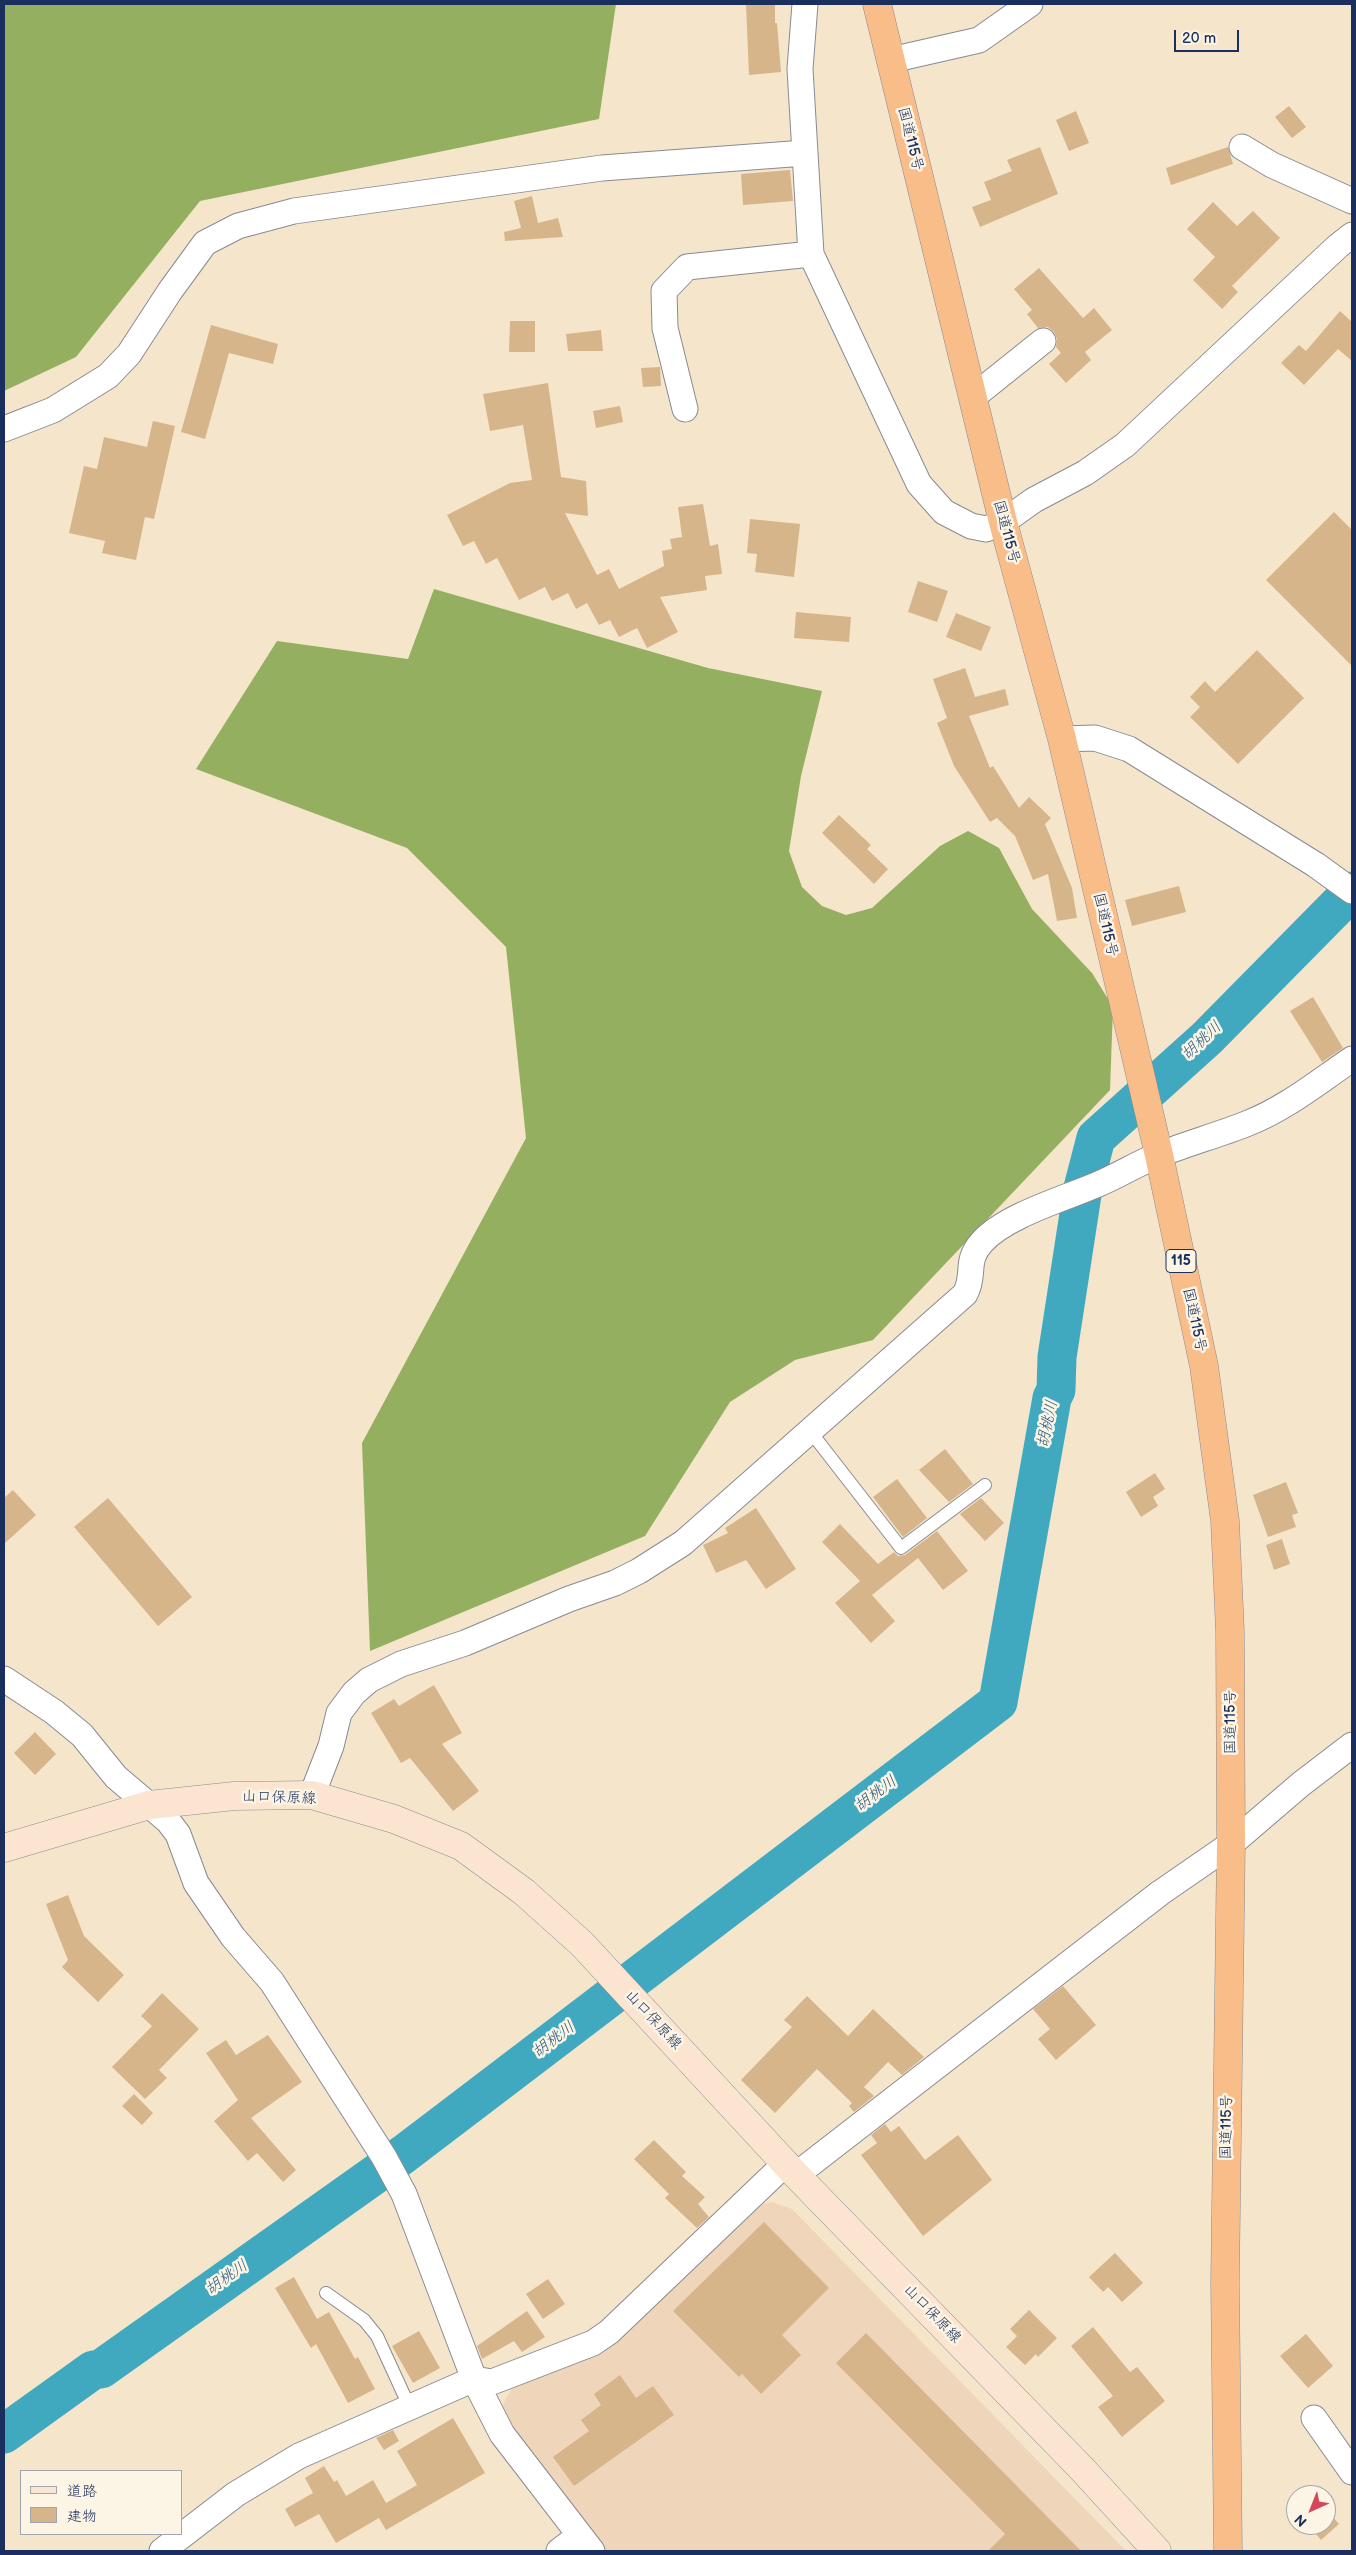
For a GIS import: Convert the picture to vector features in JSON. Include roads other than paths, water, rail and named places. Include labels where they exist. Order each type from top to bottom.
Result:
[{"type":"highway","name":"国道115号","points":[[877,4],[1003,522],[1062,739],[1159,1155],[1204,1366],[1225,1521],[1230,1631],[1231,1844],[1225,2282],[1228,2551]]},
{"type":"main road","name":"山口保原線","points":[[4,1848],[149,1805],[234,1796],[312,1795],[394,1819],[461,1846],[524,1892],[582,1944],[791,2169],[1084,2471],[1157,2551]]},
{"type":"street","points":[[805,4],[800,68],[810,254],[919,484],[927,496],[944,512],[971,526],[986,529],[1003,522],[1034,500],[1085,473],[1125,444],[1352,235]]},
{"type":"street","points":[[891,60],[979,40],[1030,4]]},
{"type":"street","points":[[1242,147],[1272,165],[1352,201]]},
{"type":"street","points":[[4,429],[53,410],[108,376],[130,354],[175,283],[206,244],[238,226],[294,211],[602,168],[805,153]]},
{"type":"street","points":[[685,409],[665,328],[664,291],[687,267],[810,254]]},
{"type":"street","points":[[973,397],[1043,341]]},
{"type":"street","points":[[1062,739],[1095,738],[1128,749],[1316,865],[1352,892]]},
{"type":"street","points":[[312,1795],[331,1746],[339,1713],[354,1693],[370,1680],[401,1664],[465,1643],[639,1571],[683,1543],[965,1294],[971,1284],[970,1267],[972,1253],[991,1233],[1047,1204],[1096,1185],[1159,1155],[1247,1124],[1282,1107],[1352,1058]]},
{"type":"street","points":[[4,1679],[54,1712],[82,1734],[116,1777],[168,1821],[178,1834],[196,1883],[233,1938],[272,1982],[384,2157],[404,2194],[474,2379],[502,2434],[585,2543],[559,2551]]},
{"type":"street","points":[[162,2551],[236,2494],[299,2456],[474,2379],[492,2382],[503,2379],[593,2343],[610,2332],[791,2169],[1160,1893],[1231,1844],[1301,1784],[1352,1745]]},
{"type":"street","points":[[1314,2418],[1352,2472]]},
{"type":"lane","points":[[810,1431],[902,1548],[985,1485]]},
{"type":"lane","points":[[326,2293],[364,2320],[377,2336],[410,2408]]},
{"type":"waterway","name":"胡桃川","points":[[4,2434],[93,2370],[101,2369],[404,2154],[998,1702],[1052,1398],[1056,1390],[1057,1357],[1083,1188],[1096,1138],[1207,1038],[1352,891]]}]
